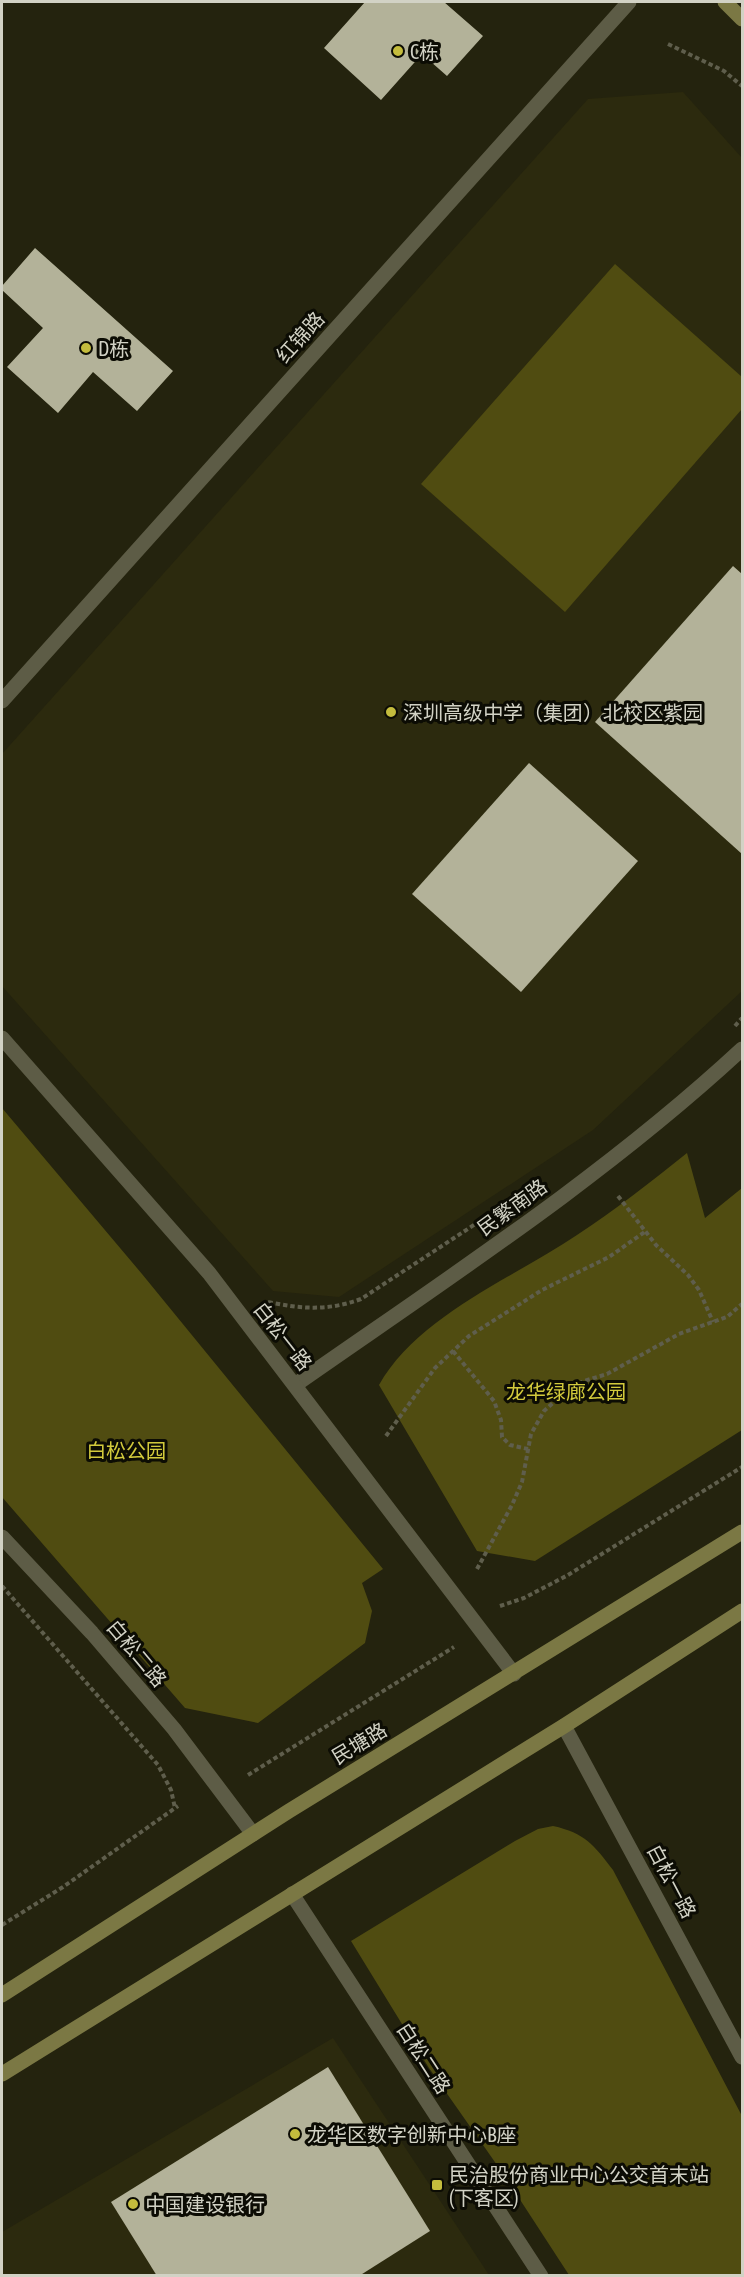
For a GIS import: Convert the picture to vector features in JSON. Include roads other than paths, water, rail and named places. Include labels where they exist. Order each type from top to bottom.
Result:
[{"type":"main road","points":[[725,2],[742,19]]},
{"type":"main road","name":"民塘路","points":[[2,1995],[252,1834],[742,1532]]},
{"type":"main road","points":[[2,2074],[564,1726],[742,1611]]},
{"type":"street","name":"红锦路","points":[[2,701],[629,2]]},
{"type":"street","name":"白松一路","points":[[2,1038],[208,1273],[514,1674]]},
{"type":"street","name":"民繁南路","points":[[295,1385],[554,1204],[624,1151],[742,1049]]},
{"type":"street","name":"白松二路","points":[[2,1537],[92,1632],[144,1694],[252,1834]]},
{"type":"street","name":"白松一路","points":[[564,1726],[742,2057]]},
{"type":"street","name":"白松二路","points":[[292,1894],[542,2276]]},
{"type":"place","name":"C栋","points":[[398,51]]},
{"type":"place","name":"D栋","points":[[86,348]]},
{"type":"place","name":"深圳高级中学（集团）北校区紫园","points":[[391,712]]},
{"type":"place","name":"龙华区数字创新中心B座","points":[[295,2134]]},
{"type":"place","name":"民治股份商业中心公交首末站 (下客区)","points":[[437,2185]]},
{"type":"place","name":"中国建设银行","points":[[133,2204]]},
{"type":"park label","name":"龙华绿廊公园","points":[[566,1391]]},
{"type":"park label","name":"白松公园","points":[[126,1450]]}]
